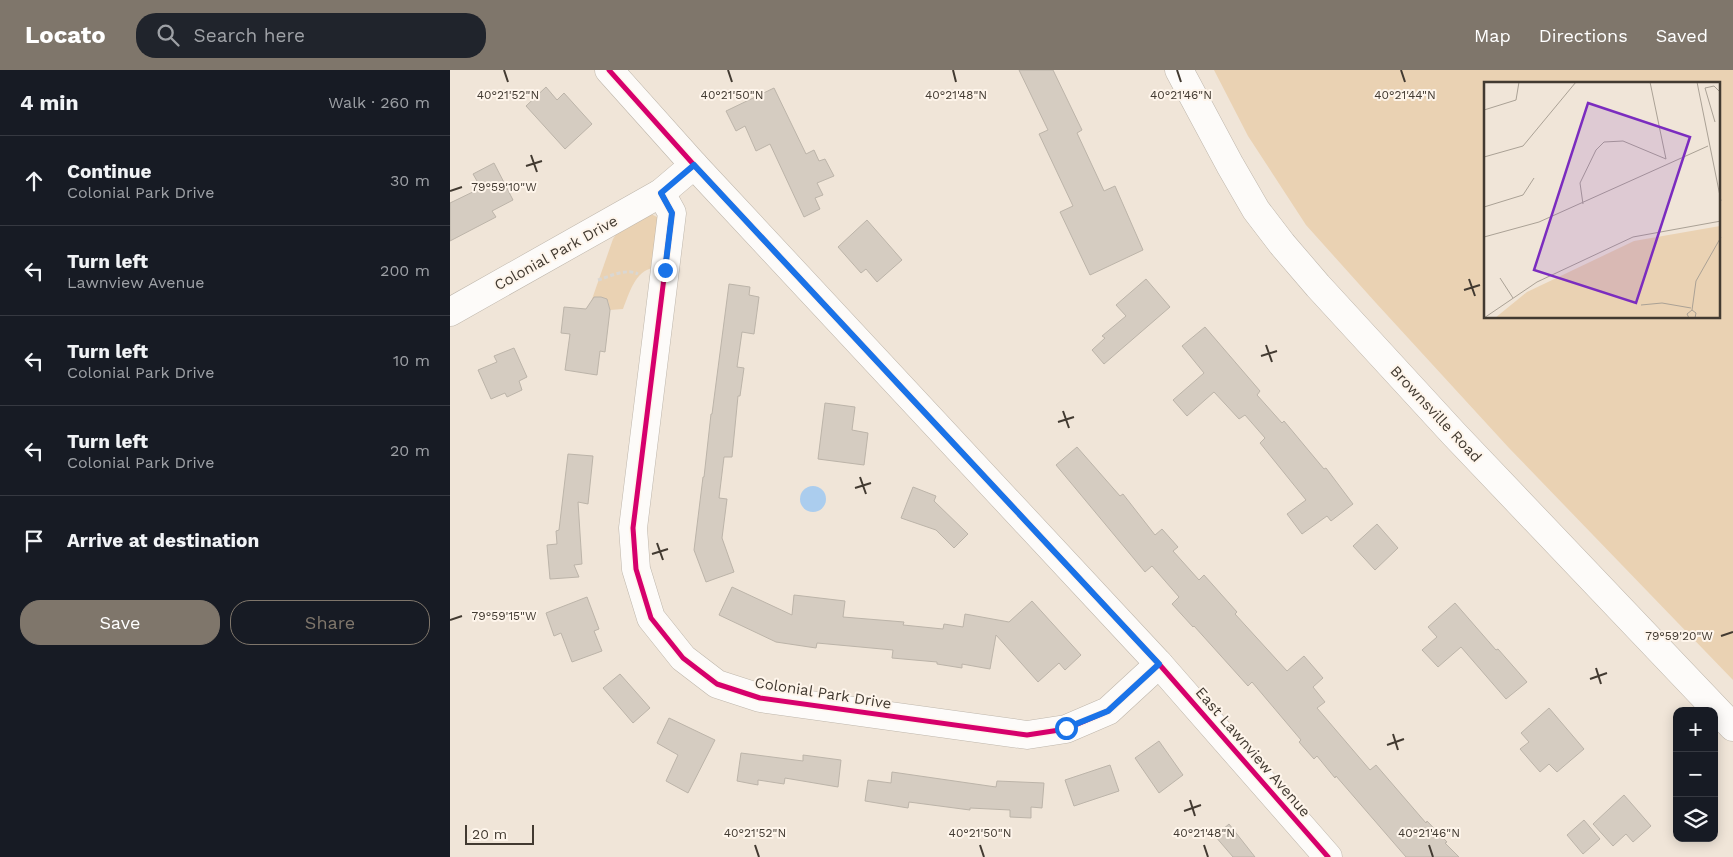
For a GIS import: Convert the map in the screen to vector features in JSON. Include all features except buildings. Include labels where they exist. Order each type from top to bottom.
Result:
[{"type":"street","name":"East Lawnview Avenue","points":[[609,70],[694,165],[1159,664],[1328,857]]},
{"type":"street","name":"Brownsville Road","points":[[1179,70],[1256,210],[1288,251],[1454,434],[1733,727]]},
{"type":"street","name":"Colonial Park Drive","points":[[450,312],[661,193],[694,165]]},
{"type":"street","name":"Colonial Park Drive","points":[[661,193],[672,213],[633,528],[636,568],[651,618],[683,658],[717,684],[760,698],[1027,735],[1066,728],[1108,711],[1159,664]]},
{"type":"path","points":[[598,280],[626,272],[634,272],[642,277]]},
{"type":"shaded area","points":[[1214,70],[1733,70],[1733,680],[1509,448],[1306,225],[1248,136]]},
{"type":"shaded area","points":[[647,212],[657,217],[659,223],[653,268],[637,278],[623,309],[610,310],[608,301],[601,297],[591,302],[613,239],[620,228]]},
{"type":"water","points":[[813,486],[822,490],[826,499],[822,508],[813,512],[804,508],[800,499],[804,490]]},
{"type":"cycle path","points":[[609,70],[694,165],[1159,664],[1328,857]]},
{"type":"cycle path","points":[[661,193],[672,213],[633,528],[636,569],[651,618],[683,658],[717,684],[760,698],[1027,735],[1066,729],[1108,711],[1159,664]]},
{"type":"route","points":[[665,270],[672,213],[661,193],[694,165],[1159,664],[1108,711],[1066,728]]}]
